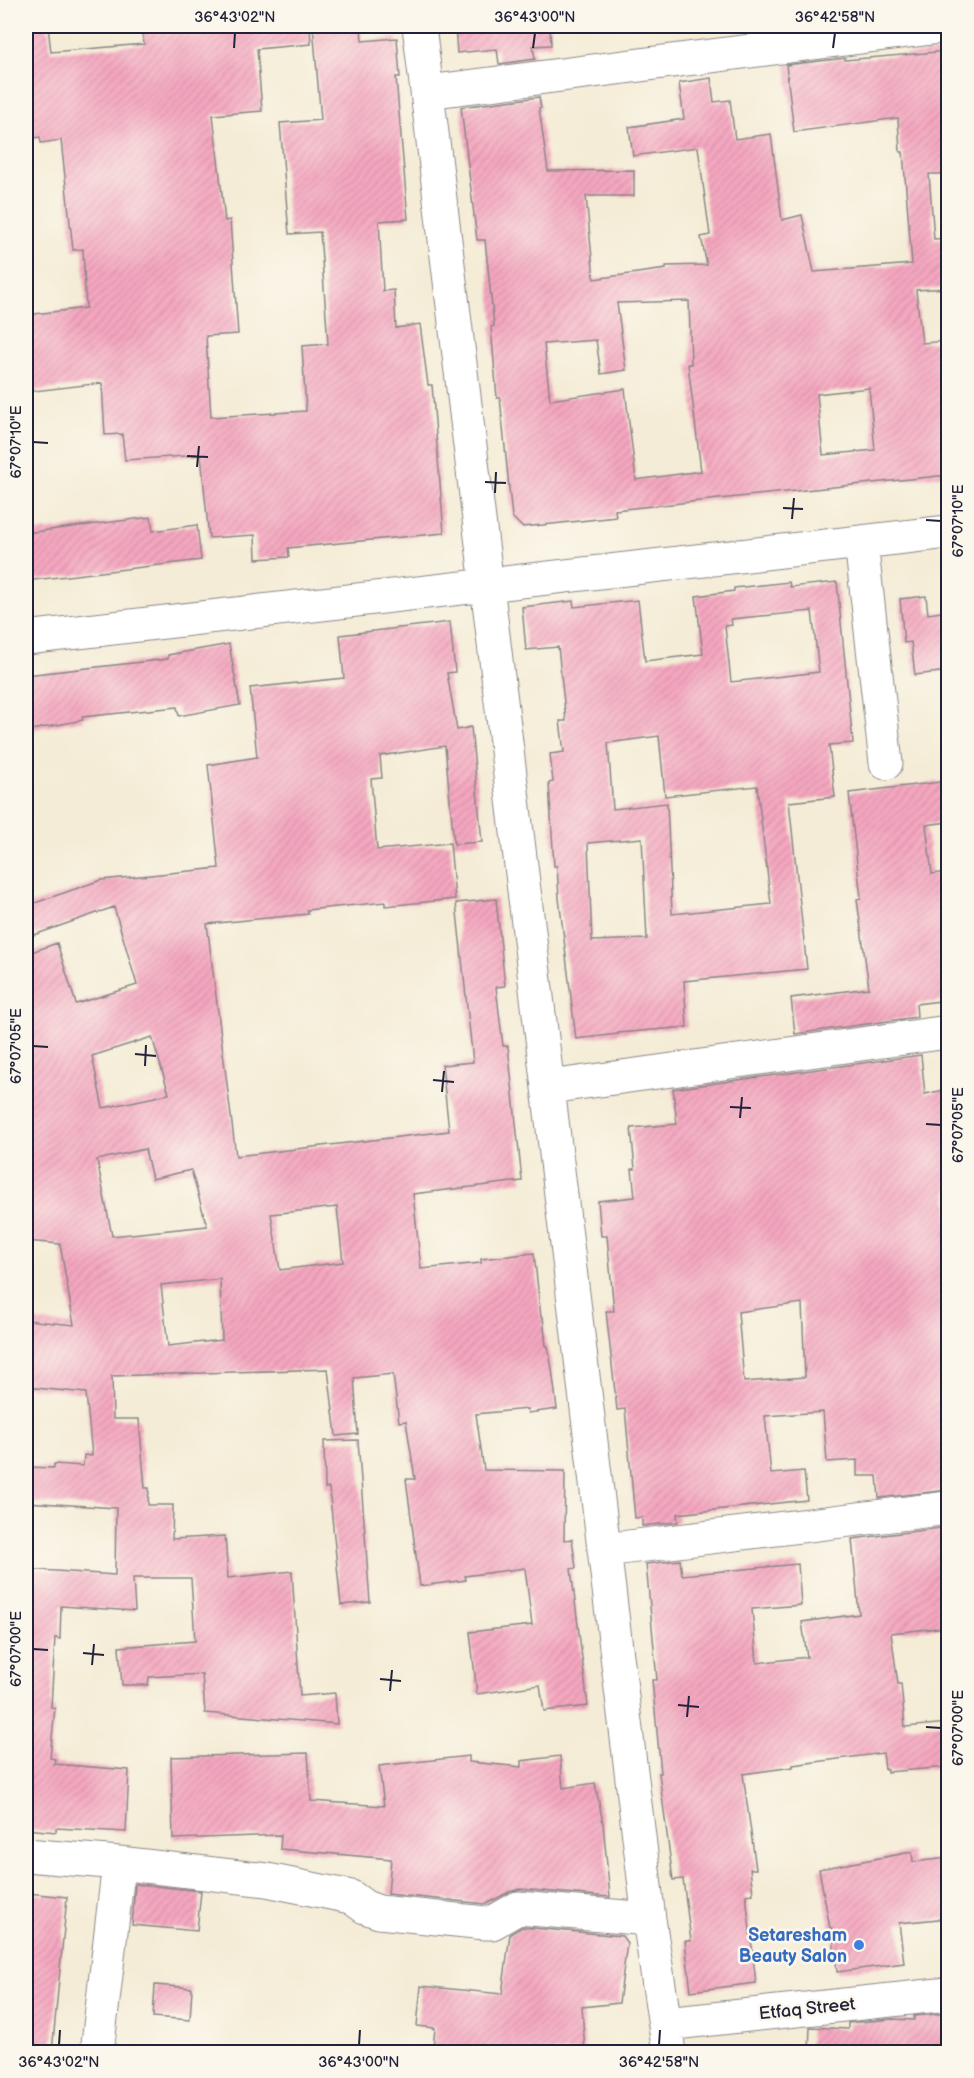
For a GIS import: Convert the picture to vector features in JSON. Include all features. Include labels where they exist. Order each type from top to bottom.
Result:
[{"type":"street","points":[[419,26],[649,1919],[667,2038]]},
{"type":"street","points":[[427,92],[948,26]]},
{"type":"street","points":[[28,629],[487,586],[948,532]]},
{"type":"street","points":[[861,542],[886,763]]},
{"type":"street","points":[[549,1087],[948,1032]]},
{"type":"street","points":[[604,1550],[948,1508]]},
{"type":"street","points":[[26,1855],[267,1880],[351,1897],[365,1907],[379,1912],[485,1923],[492,1923],[518,1908],[649,1919]]},
{"type":"street","points":[[97,2052],[119,1863]]},
{"type":"street","name":"Etfaq Street","points":[[667,2038],[948,1994]]},
{"type":"building","points":[[26,26],[48,26],[51,52],[144,44],[142,26],[310,26],[311,44],[257,49],[262,111],[213,115],[225,221],[230,220],[238,334],[206,336],[211,417],[306,411],[302,346],[328,344],[320,232],[289,234],[280,123],[321,120],[313,26],[361,26],[362,41],[397,38],[400,77],[396,77],[408,219],[379,221],[383,291],[394,290],[396,328],[420,324],[428,385],[432,385],[444,533],[288,548],[289,557],[256,559],[255,535],[209,538],[201,455],[125,460],[122,434],[105,435],[102,383],[26,392],[26,315],[86,308],[83,249],[73,250],[61,140],[41,143],[40,137],[26,139]]},
{"type":"building","points":[[455,26],[550,26],[551,45],[533,46],[535,59],[499,64],[497,49],[457,53]]},
{"type":"building","points":[[948,51],[948,174],[929,174],[934,239],[948,238],[948,288],[916,290],[922,343],[948,341],[948,475],[615,510],[616,517],[522,527],[512,517],[500,398],[497,398],[491,327],[494,326],[485,240],[477,240],[461,107],[539,97],[548,171],[634,170],[634,196],[586,196],[594,279],[666,269],[666,266],[707,265],[701,237],[710,235],[698,147],[633,156],[629,127],[684,119],[679,83],[711,78],[714,102],[730,100],[735,139],[771,134],[782,220],[802,215],[814,272],[912,264],[898,118],[794,132],[786,65],[845,58],[845,60]],"holes":[[[689,301],[691,364],[688,364],[701,471],[636,480],[625,389],[550,400],[544,344],[596,340],[601,374],[626,370],[617,303]],[[869,388],[875,450],[823,455],[817,394]]]},
{"type":"building","points":[[151,517],[153,531],[197,525],[201,560],[26,581],[26,533]]},
{"type":"building","points":[[789,582],[790,587],[837,582],[853,743],[829,745],[835,797],[789,802],[807,969],[684,981],[687,1027],[576,1039],[557,866],[554,866],[549,783],[553,782],[550,754],[564,752],[560,721],[566,721],[558,647],[526,650],[522,607],[573,601],[574,607],[638,600],[645,661],[703,654],[696,596],[734,591],[734,588]],"holes":[[[812,611],[819,672],[731,682],[725,626],[732,625],[731,619]],[[659,736],[665,796],[757,786],[771,904],[672,914],[667,803],[613,809],[608,743]],[[642,838],[647,939],[592,941],[588,843]]]},
{"type":"building","points":[[926,596],[928,614],[948,611],[948,671],[915,675],[911,642],[904,643],[900,599]]},
{"type":"building","points":[[450,622],[455,672],[447,673],[457,730],[471,727],[482,842],[454,844],[445,746],[380,756],[382,778],[371,779],[377,850],[450,843],[455,899],[385,906],[385,902],[307,910],[308,914],[207,924],[236,1156],[449,1131],[442,1065],[473,1062],[456,903],[496,899],[505,986],[496,987],[503,1046],[508,1046],[522,1181],[413,1194],[421,1269],[481,1263],[481,1259],[534,1253],[541,1317],[543,1317],[557,1409],[528,1413],[527,1409],[476,1414],[484,1470],[565,1471],[564,1540],[572,1539],[576,1568],[571,1569],[588,1706],[544,1711],[540,1685],[477,1694],[470,1632],[532,1625],[525,1568],[465,1576],[466,1580],[420,1586],[406,1479],[415,1479],[406,1421],[399,1422],[393,1374],[354,1378],[358,1434],[336,1436],[328,1369],[112,1376],[113,1419],[139,1419],[145,1488],[149,1488],[148,1505],[173,1505],[172,1539],[225,1536],[228,1578],[292,1571],[300,1696],[335,1693],[337,1724],[205,1713],[202,1674],[149,1677],[148,1685],[122,1685],[119,1647],[195,1641],[191,1578],[133,1578],[135,1611],[61,1606],[60,1639],[55,1638],[51,1707],[55,1708],[50,1758],[55,1759],[54,1764],[129,1770],[126,1832],[56,1828],[56,1832],[26,1829],[26,1569],[115,1575],[116,1508],[26,1502],[26,1467],[54,1468],[54,1464],[83,1466],[84,1455],[92,1456],[86,1393],[26,1387],[26,1320],[74,1325],[60,1244],[26,1241],[26,954],[57,943],[76,1004],[137,985],[114,907],[34,935],[26,906],[101,880],[219,868],[208,765],[257,757],[250,688],[344,678],[340,635]],"holes":[[[152,1037],[169,1094],[103,1108],[92,1056]],[[145,1149],[152,1179],[191,1170],[207,1226],[112,1236],[97,1160]],[[337,1207],[343,1262],[280,1270],[271,1214]],[[220,1279],[222,1340],[168,1346],[161,1285]]]},
{"type":"building","points":[[229,644],[240,705],[179,716],[177,707],[82,717],[83,720],[26,731],[26,675],[168,659],[168,655]]},
{"type":"building","points":[[948,781],[948,822],[926,825],[932,874],[948,872],[948,1000],[916,1004],[917,1017],[795,1034],[791,998],[869,988],[857,899],[861,898],[849,793]]},
{"type":"building","points":[[921,1055],[925,1094],[948,1089],[948,1490],[879,1498],[877,1476],[857,1476],[857,1460],[827,1462],[823,1412],[765,1416],[771,1474],[804,1471],[807,1500],[677,1514],[678,1522],[642,1526],[642,1517],[635,1518],[625,1409],[617,1410],[606,1311],[614,1311],[607,1236],[601,1236],[598,1201],[635,1197],[631,1128],[677,1124],[673,1089]],"holes":[[[802,1303],[805,1377],[744,1382],[738,1312]]]},
{"type":"building","points":[[358,1440],[370,1602],[341,1605],[329,1488],[325,1488],[324,1441]]},
{"type":"building","points":[[948,1527],[948,1627],[891,1633],[898,1684],[901,1684],[905,1727],[948,1723],[948,1767],[887,1772],[883,1753],[743,1774],[756,1869],[750,1869],[753,1894],[746,1895],[756,1983],[691,1991],[685,1941],[691,1941],[683,1879],[673,1880],[659,1773],[661,1773],[652,1680],[657,1680],[646,1564],[680,1560],[682,1575],[798,1564],[801,1605],[752,1609],[757,1663],[807,1657],[802,1622],[859,1614],[852,1539]]},
{"type":"building","points":[[308,1753],[311,1801],[384,1806],[379,1766],[469,1756],[469,1762],[521,1767],[521,1761],[560,1756],[563,1788],[595,1783],[603,1823],[610,1897],[520,1889],[486,1904],[388,1894],[391,1859],[280,1849],[281,1835],[173,1839],[171,1757]]},
{"type":"building","points":[[912,1852],[913,1862],[948,1858],[948,1918],[899,1923],[904,1963],[837,1972],[832,1928],[830,1928],[819,1869]]},
{"type":"building","points":[[135,1884],[201,1891],[197,1931],[132,1925]]},
{"type":"building","points":[[27,1893],[67,1897],[52,2052],[26,2052]]},
{"type":"building","points":[[522,1927],[622,1936],[627,1943],[619,2003],[582,2007],[585,2052],[480,2052],[433,2048],[435,2028],[417,2026],[421,1986],[502,1994],[510,1934]]},
{"type":"building","points":[[155,1985],[192,1988],[190,2020],[153,2017]]},
{"type":"building","points":[[948,2013],[948,2052],[809,2052],[810,2027],[848,2029],[848,2023],[892,2019],[914,2020],[914,2016]]},
{"type":"place","name":"Setaresham Beauty Salon","points":[[859,1945]]}]
